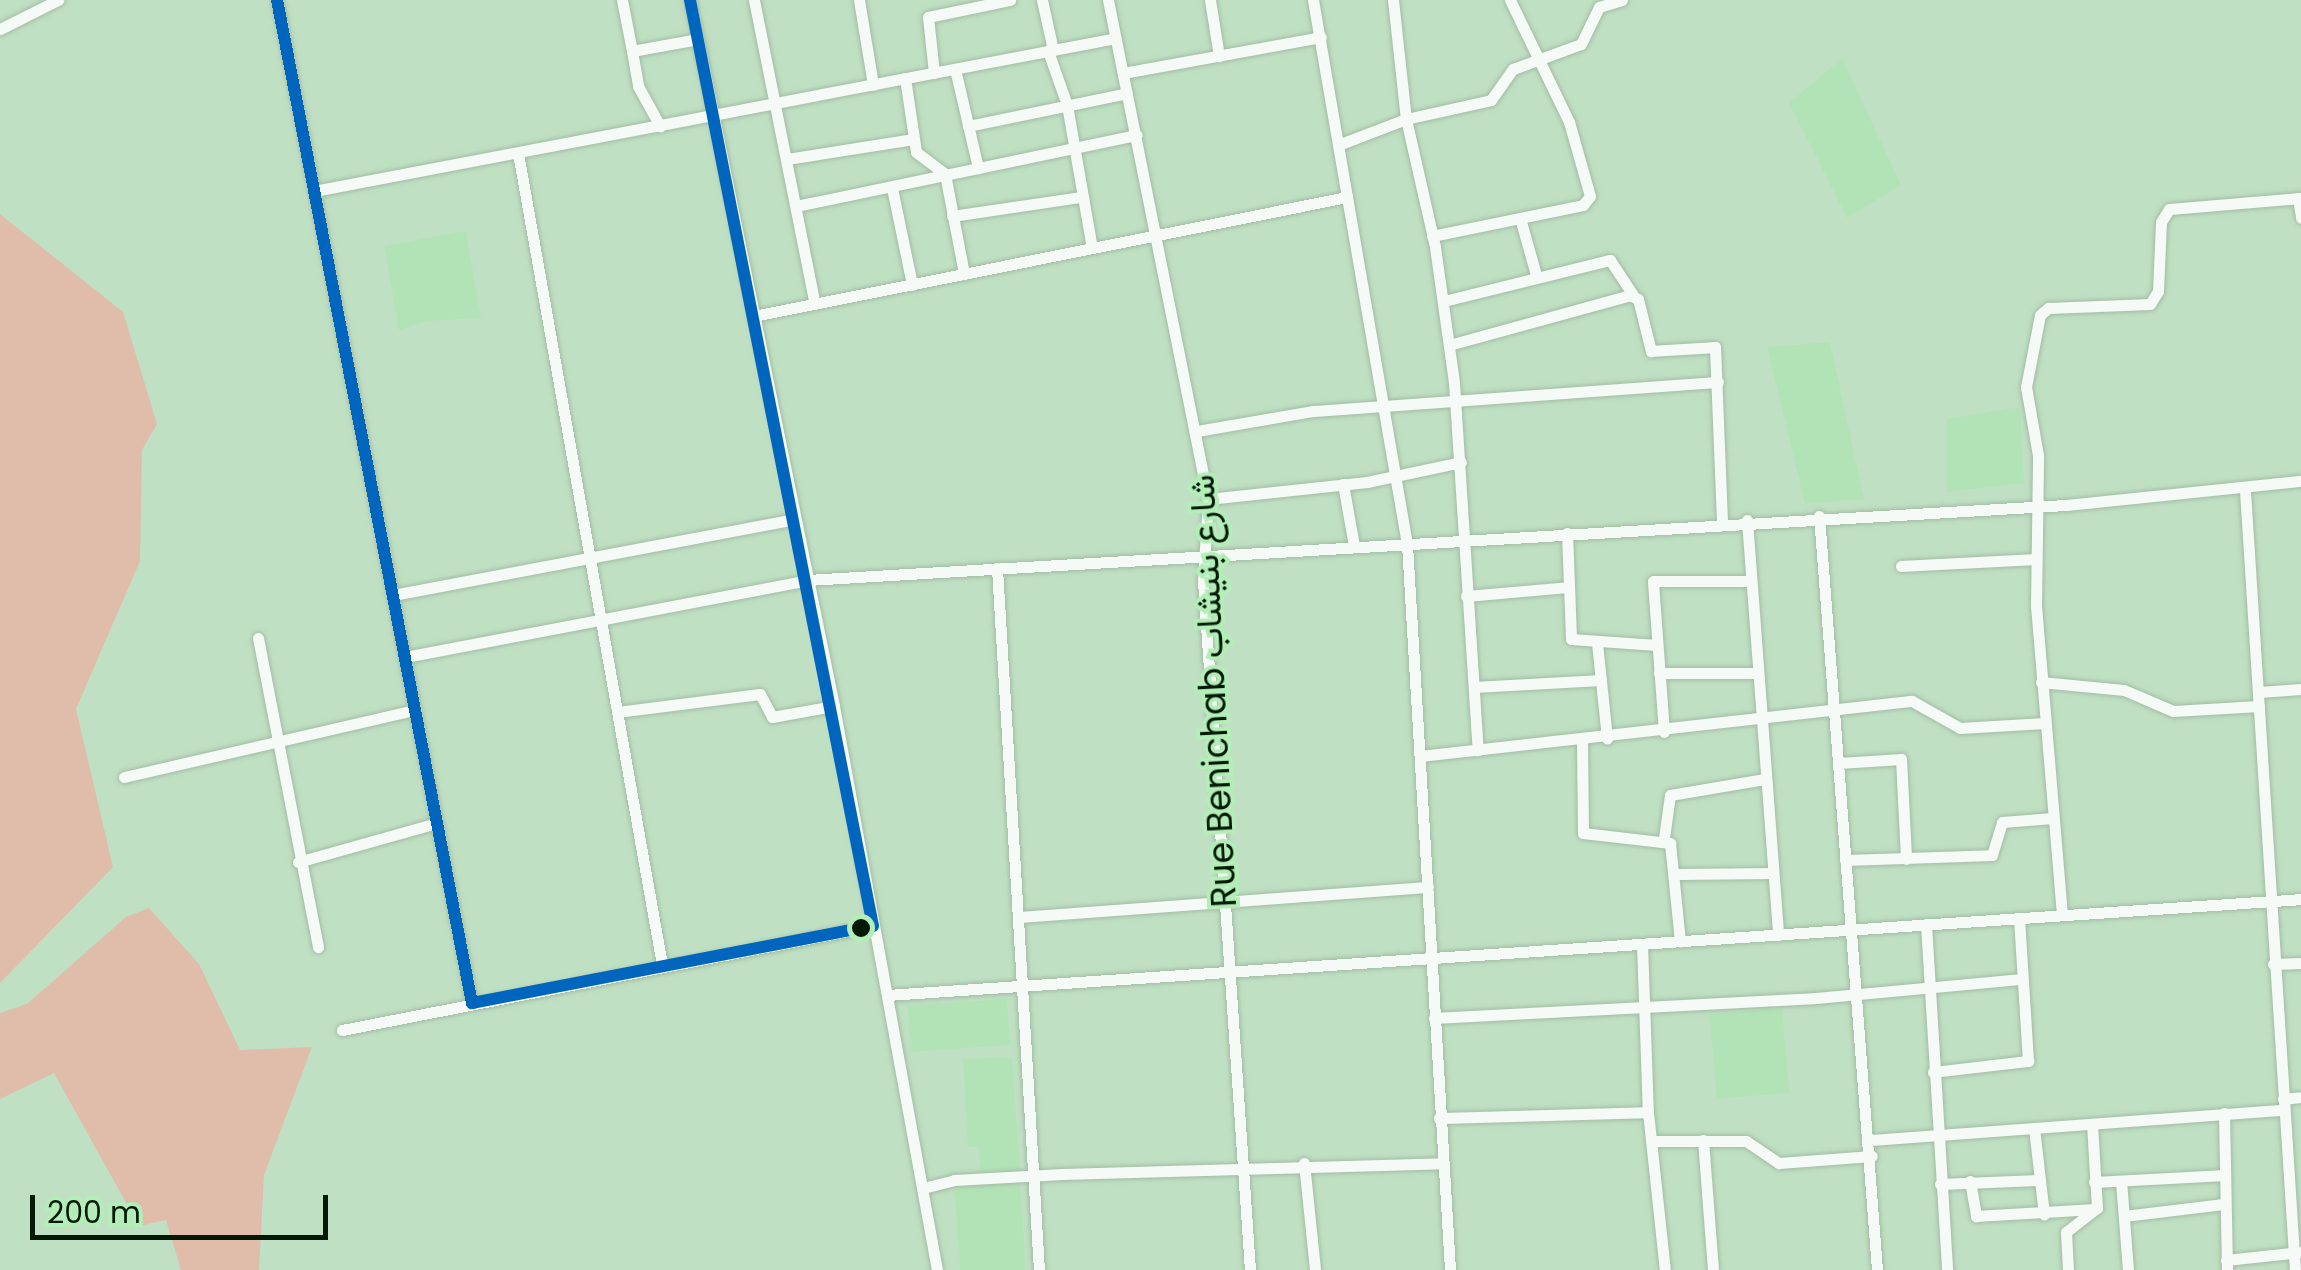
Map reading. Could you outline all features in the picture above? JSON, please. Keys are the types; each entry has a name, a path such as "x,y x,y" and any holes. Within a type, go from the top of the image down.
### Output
{"street":[{"path":"0,29 58,0"},
{"path":"277,0 472,1003"},
{"path":"622,0 638,86 660,126"},
{"path":"690,0 834,706 937,1270"},
{"path":"754,0 815,304"},
{"path":"859,0 874,85"},
{"path":"934,73 924,21 943,7 1010,0"},
{"path":"1042,0 1051,50 1068,104 1080,197 1092,248"},
{"name":"Rue Benichab شارع بنيشاب","path":"1108,0 1208,499 1206,554 1222,902 1250,1270"},
{"path":"1213,0 1219,56"},
{"path":"1314,0 1408,544 1438,1118 1450,1270"},
{"path":"1393,0 1406,119 1444,301 1456,404 1478,750"},
{"path":"1432,236 1583,204 1590,191 1569,122 1510,0"},
{"path":"1338,145 1406,119 1491,100 1514,69 1581,44 1599,7 1622,0"},
{"path":"1123,73 1321,37"},
{"path":"314,191 1116,38"},
{"path":"632,51 698,39"},
{"path":"955,69 978,168"},
{"path":"905,78 919,157 945,174 964,274"},
{"path":"968,126 1127,93"},
{"path":"796,206 1137,135"},
{"path":"787,159 913,139"},
{"path":"518,153 662,965"},
{"path":"892,188 912,285"},
{"path":"754,316 1348,196"},
{"path":"952,216 1080,197"},
{"path":"2062,915 2042,682 2036,559 2038,455 2026,375 2040,316 2048,308 2150,304 2158,291 2161,222 2169,209 2300,198 2301,218"},
{"path":"1520,218 1536,275"},
{"path":"1444,301 1536,275 1615,261 1633,295 1649,349 1713,346 1718,382 1722,522"},
{"path":"1449,345 1633,295"},
{"path":"1197,431 1313,411 1456,404 1718,382"},
{"path":"1208,499 1344,484 1461,462"},
{"path":"405,657 806,580 1746,520 2036,507 2245,491 2301,481"},
{"path":"1344,484 1354,546"},
{"path":"2245,491 2283,1104 2296,1151 2295,1270"},
{"path":"1819,516 1849,930 1871,1140 1877,1270"},
{"path":"393,596 794,519"},
{"path":"1746,520 1778,934"},
{"path":"1567,533 1570,639 1657,645"},
{"path":"1901,566 2036,559"},
{"path":"997,568 1039,1270"},
{"path":"1664,732 1653,581 1750,581"},
{"path":"1466,596 1568,587"},
{"path":"258,638 298,862 318,947"},
{"path":"1597,643 1606,738"},
{"path":"1659,674 1758,673"},
{"path":"1474,687 1602,680"},
{"path":"2042,682 2124,690 2173,711 2259,706"},
{"path":"2258,692 2301,689"},
{"path":"617,712 756,694 765,698 772,717 834,706"},
{"path":"1420,756 1762,723 1912,701 1960,728 2045,723"},
{"path":"124,777 277,745 415,710"},
{"path":"1582,739 1584,833 1664,838"},
{"path":"1839,763 1901,758 1906,859"},
{"path":"1680,941 1676,874 1664,838 1670,795 1766,778"},
{"path":"1844,860 1992,855 2004,821 2054,818"},
{"path":"298,862 437,823"},
{"path":"1676,874 1772,873"},
{"path":"1018,917 1428,887"},
{"path":"887,995 2301,898"},
{"path":"1932,1072 2028,1062 2019,918"},
{"path":"1926,924 1947,1270"},
{"path":"342,1030 873,926"},
{"path":"1642,944 1648,1112 1665,1270"},
{"path":"2274,964 2301,963"},
{"path":"1434,1018 1643,1008 1927,983 2022,979"},
{"path":"1871,1140 1940,1138 2224,1112 2283,1104 2301,1097"},
{"path":"1438,1118 1648,1112"},
{"path":"2224,1112 2226,1268 2298,1252"},
{"path":"2092,1124 2097,1208"},
{"path":"2034,1128 2044,1214"},
{"path":"1703,1140 1713,1270"},
{"path":"1653,1141 1746,1141 1779,1163 1872,1156"},
{"path":"923,1188 1033,1177 1304,1163 1444,1163"},
{"path":"1304,1163 1315,1270"},
{"path":"2094,1182 2225,1175"},
{"path":"1940,1184 2038,1180"},
{"path":"1970,1181 1973,1215 2044,1214 2097,1208"},
{"path":"2121,1181 2128,1270"},
{"path":"2124,1216 2223,1204"},
{"path":"2068,1270 2066,1232 2097,1208"}],"shaded area":[{"path":"1842,58 1901,185 1847,218 1789,103"},
{"path":"0,214 123,312 157,424 142,450 140,561 76,709 113,867 0,983"},
{"path":"466,231 481,318 427,321 399,330 384,246"},
{"path":"1830,342 1864,499 1805,504 1767,347"},
{"path":"2020,407 2024,483 1947,492 1947,419"},
{"path":"149,908 199,964 240,1050 312,1047 264,1175 259,1270 181,1270 166,1220 139,1226 54,1073 0,1099 0,1013 27,1004 126,917"},
{"path":"1007,999 1010,1045 910,1052 907,1006"},
{"path":"1782,1008 1789,1093 1717,1099 1709,1014"},
{"path":"1012,1057 1020,1171 980,1173 979,1147 968,1147 963,1059"},
{"path":"1020,1182 1026,1270 960,1270 954,1187"}],"transit line":[{"path":"277,0 472,1003 873,926 690,0"}]}
